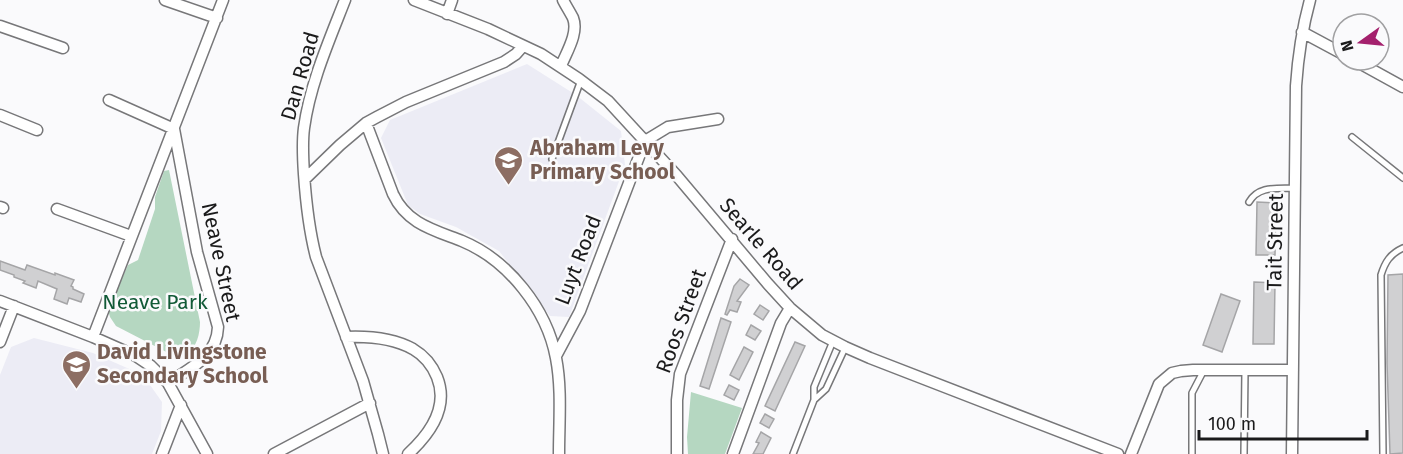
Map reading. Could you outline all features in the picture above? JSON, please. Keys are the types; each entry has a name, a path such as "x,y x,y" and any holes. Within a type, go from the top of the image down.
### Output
{"street":[{"path":"165,0 217,18"},
{"path":"93,337 224,0"},
{"name":"Dan Road","path":"345,0 321,62 307,112 303,131 305,180 310,236 363,381 382,454"},
{"name":"Searle Road","path":"414,0 488,29 541,54 608,101 732,239 790,308 822,334 845,347 1118,454"},
{"path":"447,14 452,0"},
{"path":"561,66 574,27 573,18 563,0"},
{"name":"Tait Street","path":"1292,454 1296,86 1302,32 1310,0"},
{"path":"0,26 63,48"},
{"path":"1302,32 1331,48"},
{"path":"305,180 315,168 366,123 406,102 504,62 523,46"},
{"path":"1376,72 1403,87"},
{"path":"109,100 174,129"},
{"path":"0,115 37,130"},
{"path":"645,141 668,127 718,119"},
{"path":"366,123 393,194 403,211 424,226 474,247 507,272 526,293 540,316 556,357 559,395 559,454"},
{"name":"Neave Street","path":"168,383 208,354 216,339 218,327 197,252 174,129"},
{"name":"Luyt Road","path":"556,357 580,311 645,141"},
{"path":"57,209 131,236"},
{"name":"Roos Street","path":"677,454 677,400 680,374 732,239"},
{"path":"0,301 136,356 157,371 168,383 207,454"},
{"path":"0,342 14,306"},
{"path":"733,454 781,323 790,308"},
{"path":"346,337 374,337 402,344 421,354 435,372 441,390 438,416 424,439 408,454"},
{"path":"1131,454 1161,381 1177,372 1293,370"},
{"path":"274,454 370,403"},
{"path":"162,454 181,405"}],"lane":[{"path":"552,159 581,81"},
{"path":"1352,137 1403,178"},
{"path":"1249,202 1255,194 1263,190 1295,188"},
{"path":"1383,454 1381,275 1390,256 1403,248"},
{"path":"793,454 814,400 814,387 833,341"},
{"path":"814,400 826,389 845,347"},
{"path":"1192,454 1192,393 1204,370"},
{"path":"1244,454 1245,370"}],"shaded area":[{"name":"Abraham Levy Primary School","path":"527,64 576,95 621,131 625,165 569,317 550,316 499,251 456,227 420,214 408,205 381,138 390,120"},
{"name":"David Livingstone Secondary School","path":"34,338 93,353 143,375 162,402 161,431 152,454 0,454 0,375 11,347"}],"green space":[{"name":"Neave Park","path":"169,170 200,322 193,348 186,354 176,357 116,326 108,310 128,265 138,260 155,209 155,197 164,171"},
{"path":"691,392 742,408 725,454 688,454 687,437"}],"building":[{"path":"1257,202 1276,203 1275,255 1256,255"},
{"path":"0,261 25,270 27,265 74,280 71,286 73,289 84,294 81,302 69,298 67,304 54,299 57,289 38,281 36,288 23,283 25,281 0,270"},
{"path":"1403,274 1403,453 1390,454 1387,363 1388,275"},
{"path":"740,279 749,285 737,301 741,302 737,312 730,310 727,315 725,314 734,286"},
{"path":"1254,282 1275,283 1274,344 1253,344"},
{"path":"1221,294 1240,301 1222,352 1203,345"},
{"path":"760,305 769,311 763,320 754,314"},
{"path":"721,318 731,322 709,389 700,386"},
{"path":"751,325 761,331 755,340 746,335"},
{"path":"795,342 805,346 775,411 765,406"},
{"path":"744,347 753,352 739,380 730,375"},
{"path":"729,385 739,390 734,400 724,395"},
{"path":"765,414 774,419 769,428 760,423"},
{"path":"761,432 771,438 763,454 753,454 759,443 756,442"}],"place":[{"name":"Abraham Levy Primary School","path":"509,186"},
{"name":"David Livingstone Secondary School","path":"76,390"}]}
